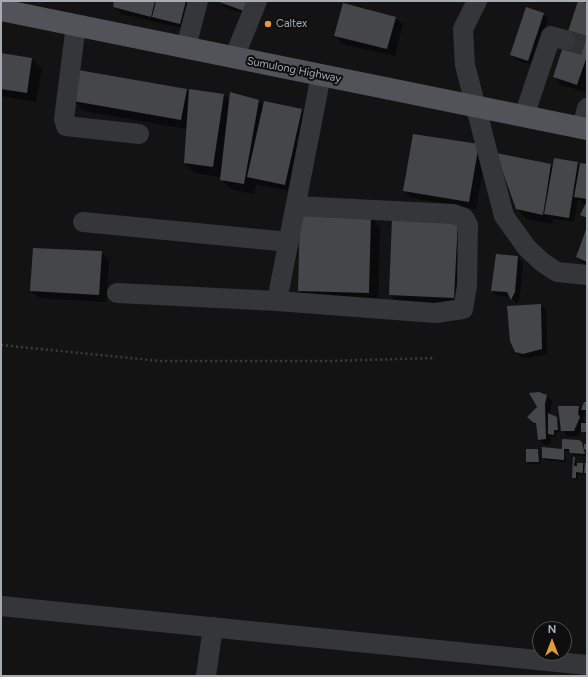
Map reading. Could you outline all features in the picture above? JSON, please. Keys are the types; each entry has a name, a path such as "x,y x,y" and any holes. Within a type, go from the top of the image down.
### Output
{"main road":[{"name":"Sumulong Highway","path":"1,10 524,116 585,122"}],"street":[{"path":"186,47 198,1"},
{"path":"234,58 258,1"},
{"path":"477,1 464,29 465,65 504,216 527,248 542,262 557,272 587,275"},
{"path":"76,25 64,120 66,126 139,134"},
{"path":"524,116 551,36 565,40"},
{"path":"277,301 322,75"},
{"path":"117,293 277,301 435,313 463,309 468,286 468,225 464,218 453,214 296,206"},
{"path":"83,222 289,242"},
{"path":"1,606 587,665"},
{"path":"206,676 213,627"}],"path":[{"path":"1,346 160,361 328,361 435,358"}],"building":[{"path":"114,1 155,1 151,17 113,7"},
{"path":"156,1 186,1 180,24 152,17"},
{"path":"216,1 247,1 244,11"},
{"path":"578,1 587,3 587,56 577,85 553,77"},
{"path":"343,3 396,17 387,49 334,36"},
{"path":"526,7 544,13 528,61 510,55"},
{"path":"1,53 32,58 27,93 1,89"},
{"path":"78,70 187,89 181,120 73,101"},
{"path":"189,89 224,94 213,167 184,163"},
{"path":"230,92 259,100 244,184 220,180"},
{"path":"264,101 302,109 285,185 247,177"},
{"path":"413,134 479,144 469,202 403,191"},
{"path":"496,153 551,164 543,215 516,209"},
{"path":"554,158 578,162 569,218 544,214"},
{"path":"580,163 587,164 587,199 574,197"},
{"path":"587,201 587,218 580,215"},
{"path":"300,214 371,216 369,293 298,291"},
{"path":"392,219 458,221 454,298 389,295"},
{"path":"587,227 587,262 576,257"},
{"path":"33,248 102,251 99,295 30,291"},
{"path":"496,254 518,256 515,292 511,300 507,292 491,291"},
{"path":"541,304 542,349 523,354 515,352 510,341 507,306"},
{"path":"539,392 547,395 545,404 546,439 538,440 536,423 527,417 537,407 529,393"},
{"path":"584,402 587,402 587,410 581,410"},
{"path":"558,406 579,406 578,414 580,417 574,431 561,431"},
{"path":"548,413 557,417 558,430 554,430 554,435 548,434"},
{"path":"581,423 587,423 587,432 581,432"},
{"path":"562,439 579,440 582,442 585,454 570,453 569,449 564,449 564,460 542,458 542,447 562,449"},
{"path":"584,444 587,444 587,450 584,449"},
{"path":"526,449 538,449 539,462 526,462"},
{"path":"573,457 575,457 574,466 577,466 577,463 583,463 583,473 576,472 576,478 572,478"},
{"path":"585,463 587,463 587,473 584,473"}],"tunnel":[{"path":"565,40 587,46"}],"place":[{"name":"Caltex","path":"268,24"}]}
